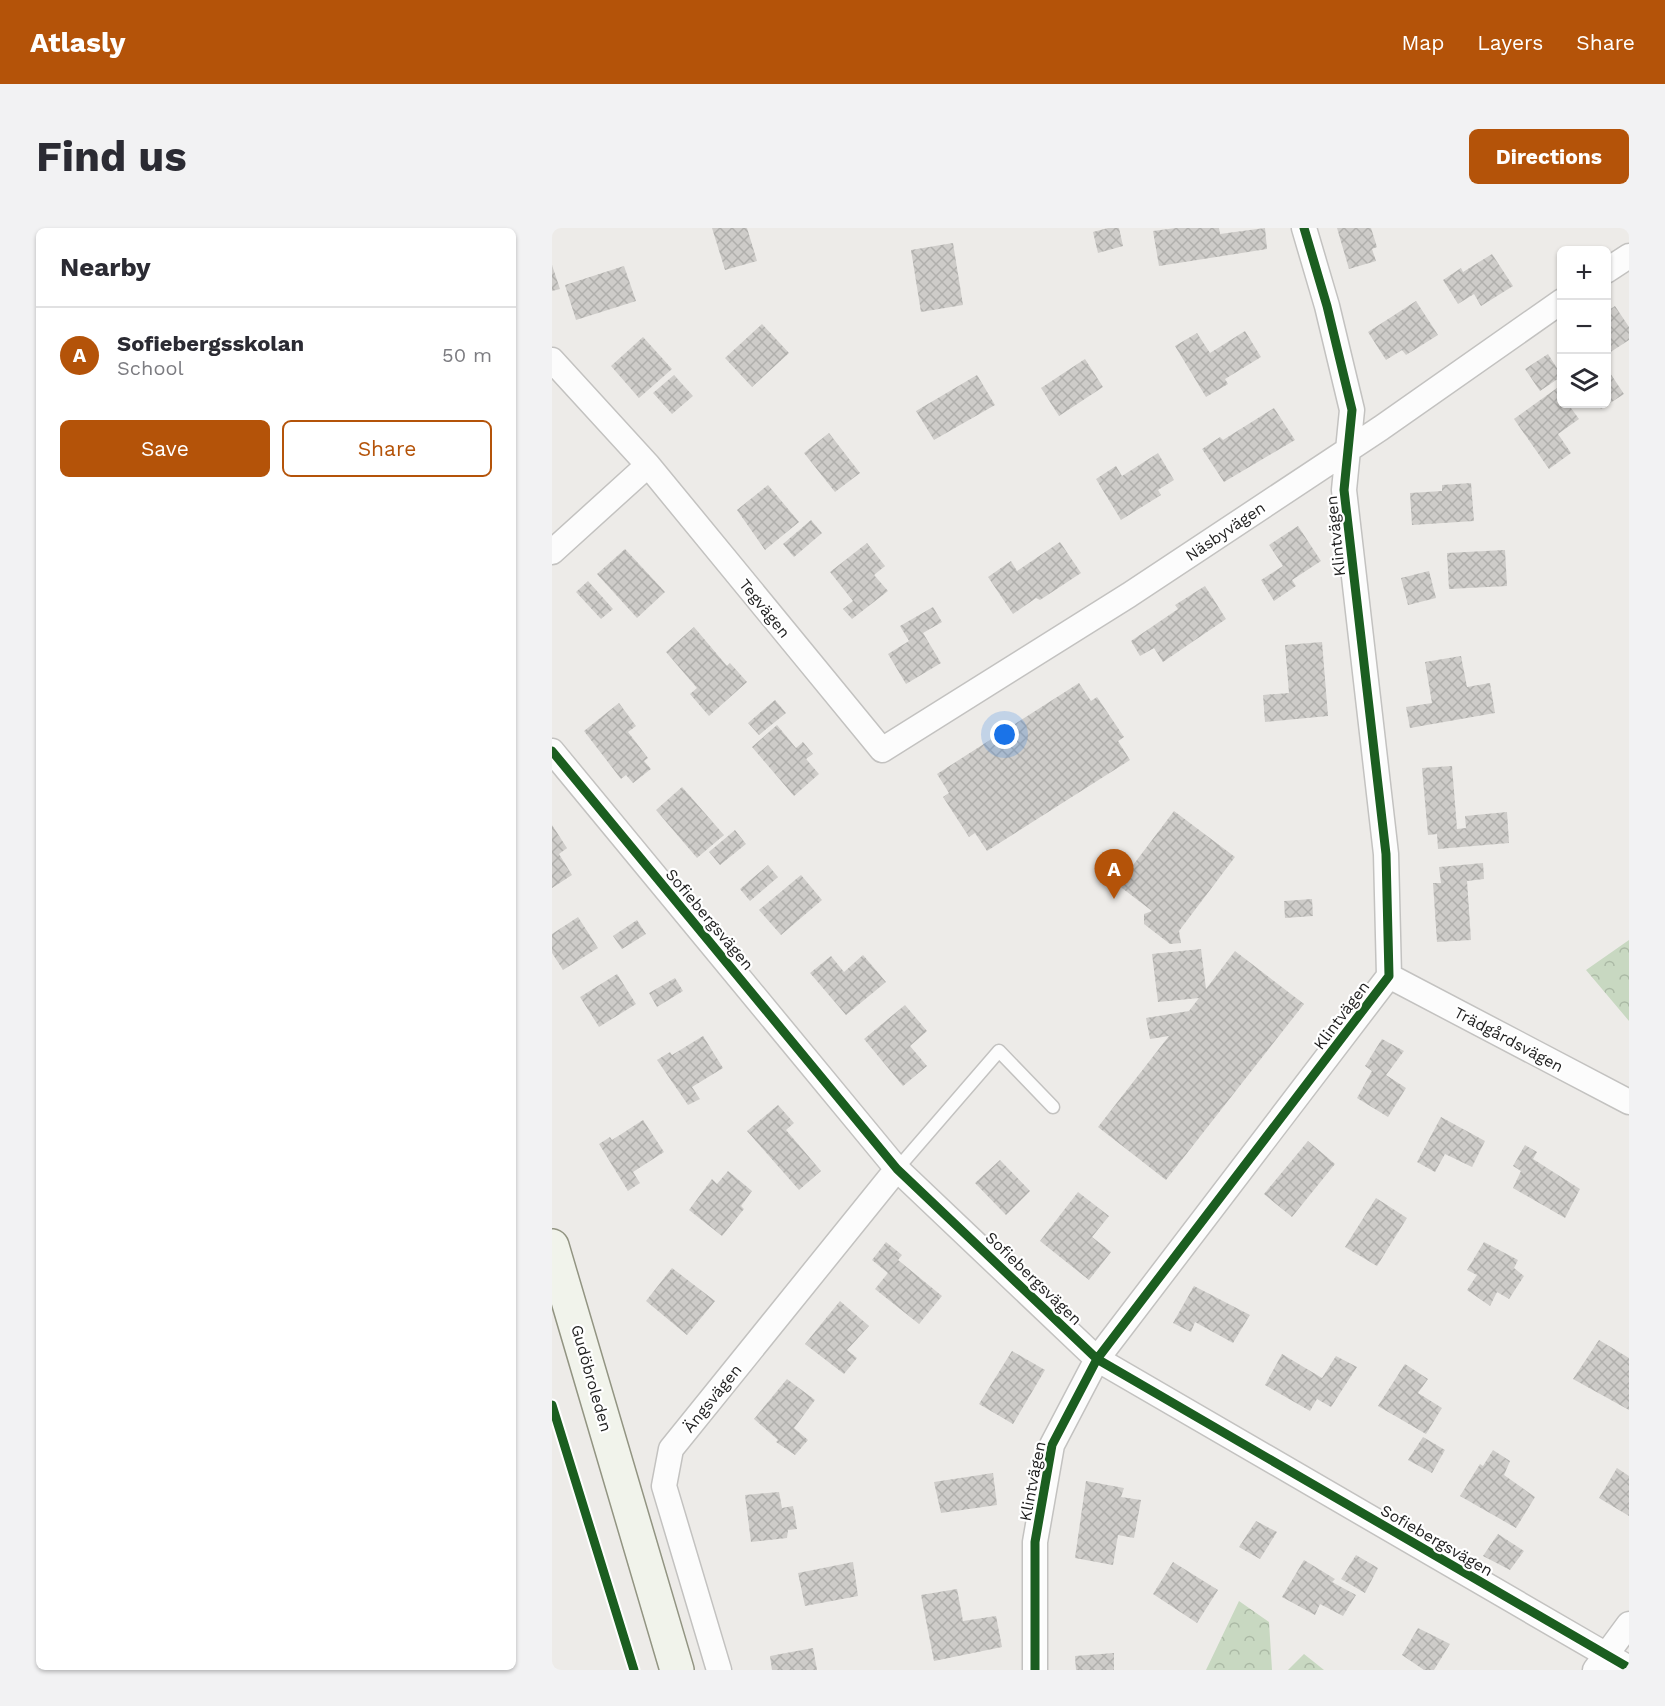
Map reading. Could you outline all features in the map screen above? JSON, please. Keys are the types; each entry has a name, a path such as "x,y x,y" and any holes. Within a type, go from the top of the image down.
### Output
{"main road":[{"name":"Gudöbroleden","path":"552,1246 677,1670"},
{"name":"Gudöbroleden","path":"552,1301 629,1510"}],"street":[{"name":"Klintvägen","path":"1035,1670 1035,1542 1052,1445 1097,1359 1389,976 1386,854 1344,490 1352,410 1327,306 1304,228"},
{"path":"1611,268 1629,256"},
{"name":"Näsbyvägen","path":"882,750 1129,595 1557,304"},
{"name":"Tegvägen","path":"552,360 648,465 882,750"},
{"path":"552,552 648,465"},
{"name":"Sofiebergsvägen","path":"552,750 897,1169 1097,1359 1600,1663 1629,1668"},
{"name":"Trädgårdsvägen","path":"1389,976 1629,1102"},
{"name":"Ängsvägen","path":"719,1670 664,1486 671,1449 897,1169"},
{"path":"1600,1663 1629,1624"}],"lane":[{"path":"897,1169 999,1051 1053,1107"}],"green space":[{"path":"1629,940 1629,1021 1586,970"},
{"path":"1239,1601 1269,1622 1272,1670 1206,1670"},
{"path":"1304,1654 1324,1670 1288,1670"}],"building":[{"path":"712,228 747,228 757,261 725,270"},
{"path":"1119,228 1123,246 1098,253 1093,232"},
{"path":"1176,228 1219,228 1220,234 1265,228 1267,249 1159,266 1153,231"},
{"path":"1337,228 1371,228 1377,247 1372,249 1376,261 1349,269"},
{"path":"953,243 963,305 921,312 911,250"},
{"path":"1492,254 1513,286 1481,306 1474,294 1458,304 1443,280 1461,268 1463,272"},
{"path":"552,265 560,289 552,291"},
{"path":"624,266 636,301 576,320 565,285"},
{"path":"1416,301 1438,335 1406,355 1402,350 1386,360 1368,332"},
{"path":"1615,306 1629,327 1629,340 1611,352 1611,309"},
{"path":"762,324 789,353 752,387 725,358"},
{"path":"1245,331 1261,357 1225,379 1228,384 1206,397 1175,346 1197,333 1210,353"},
{"path":"643,337 672,369 639,398 611,366"},
{"path":"1548,354 1557,368 1557,379 1540,391 1525,369"},
{"path":"1085,359 1103,387 1059,416 1041,388"},
{"path":"1611,374 1624,394 1611,402"},
{"path":"674,375 693,396 672,414 653,393"},
{"path":"977,375 995,405 934,440 916,411"},
{"path":"1557,388 1557,408 1571,408 1579,419 1558,434 1571,453 1549,469 1514,419"},
{"path":"1274,408 1295,440 1224,482 1202,449 1220,437 1223,440"},
{"path":"829,433 860,473 835,492 804,453"},
{"path":"1158,453 1174,480 1158,490 1161,495 1121,520 1096,479 1116,466 1122,476"},
{"path":"1471,483 1474,521 1412,525 1410,493 1442,491 1442,485"},
{"path":"768,485 799,522 765,550 737,510"},
{"path":"811,520 822,533 794,557 783,544"},
{"path":"1298,526 1321,561 1292,580 1296,586 1274,601 1261,580 1283,566 1269,545"},
{"path":"1060,542 1081,573 1040,600 1036,598 1013,614 988,577 1011,561 1017,571"},
{"path":"867,543 885,566 874,575 888,591 852,619 843,609 853,601 830,572"},
{"path":"625,549 665,592 637,618 597,574"},
{"path":"1505,550 1507,586 1449,589 1447,553"},
{"path":"1429,571 1436,598 1408,605 1401,578"},
{"path":"588,581 613,609 601,619 576,592"},
{"path":"1205,586 1226,619 1163,662 1154,648 1140,656 1131,641 1178,609 1175,605"},
{"path":"933,607 942,622 923,633 941,663 906,684 888,654 909,641 900,626"},
{"path":"694,627 727,666 730,663 747,682 709,716 690,694 697,688 666,652"},
{"path":"1322,642 1328,716 1265,722 1263,695 1289,693 1285,645"},
{"path":"1461,656 1467,687 1490,683 1495,713 1410,728 1406,707 1432,703 1425,662"},
{"path":"1079,683 1091,701 1097,697 1124,737 1118,741 1130,760 987,851 975,833 969,837 943,797 949,793 937,774"},
{"path":"775,700 786,713 759,735 748,723"},
{"path":"619,703 636,726 628,732 648,758 644,761 651,769 633,783 626,775 621,779 584,731"},
{"path":"777,725 796,748 803,742 813,754 806,759 819,774 794,796 752,747"},
{"path":"1452,766 1457,829 1466,828 1465,816 1507,812 1509,843 1438,849 1437,834 1428,835 1422,768"},
{"path":"682,787 724,835 697,858 656,810"},
{"path":"1174,811 1235,857 1179,931 1181,943 1170,944 1144,924 1144,914 1152,911 1118,885"},
{"path":"552,825 567,848 559,854 572,875 552,888"},
{"path":"735,830 746,844 720,865 709,852"},
{"path":"1483,863 1484,879 1467,881 1471,940 1437,942 1433,883 1441,883 1439,867"},
{"path":"768,865 778,877 750,901 740,889"},
{"path":"801,875 822,900 781,935 759,910"},
{"path":"1312,899 1313,916 1285,918 1284,901"},
{"path":"578,917 598,948 563,970 552,953 552,934"},
{"path":"637,920 646,934 622,949 613,936"},
{"path":"1201,949 1206,989 1235,951 1304,1004 1166,1180 1098,1127 1169,1036 1150,1039 1146,1018 1189,1011 1199,998 1158,1002 1152,954"},
{"path":"863,955 886,982 846,1015 810,973 831,956 844,972"},
{"path":"617,974 636,1004 599,1027 580,997"},
{"path":"675,978 683,991 657,1007 649,993"},
{"path":"905,1005 927,1031 910,1046 927,1066 903,1086 864,1039"},
{"path":"703,1036 723,1068 692,1087 700,1099 688,1105 657,1060 670,1052 672,1055"},
{"path":"1382,1039 1404,1051 1386,1075 1406,1088 1388,1117 1357,1098 1372,1071 1365,1066"},
{"path":"778,1105 794,1123 786,1130 821,1171 799,1190 747,1131"},
{"path":"1441,1117 1485,1141 1472,1167 1445,1154 1435,1172 1417,1162"},
{"path":"643,1120 664,1152 633,1172 640,1183 628,1191 599,1144 610,1137 612,1140"},
{"path":"1308,1141 1335,1164 1292,1217 1264,1194"},
{"path":"1525,1145 1537,1152 1533,1159 1580,1189 1565,1218 1513,1188 1521,1171 1513,1166"},
{"path":"1000,1160 1030,1191 1006,1215 975,1183"},
{"path":"728,1171 752,1191 741,1206 744,1209 722,1236 689,1210 712,1179 717,1184"},
{"path":"1078,1192 1109,1216 1092,1237 1111,1252 1089,1280 1040,1241"},
{"path":"1376,1198 1407,1218 1377,1266 1345,1247"},
{"path":"886,1242 902,1255 898,1260 942,1296 919,1324 875,1289 888,1273 872,1260"},
{"path":"1484,1242 1518,1260 1514,1268 1524,1276 1509,1299 1497,1292 1490,1306 1467,1290 1477,1275 1467,1270"},
{"path":"672,1268 715,1301 687,1335 646,1301"},
{"path":"1194,1286 1250,1315 1233,1343 1195,1322 1191,1332 1173,1323"},
{"path":"840,1301 869,1326 847,1350 857,1358 844,1374 805,1344"},
{"path":"1599,1340 1629,1358 1629,1410 1573,1379"},
{"path":"1012,1351 1045,1370 1013,1424 979,1404"},
{"path":"1282,1354 1322,1378 1336,1356 1357,1367 1331,1407 1317,1399 1310,1411 1265,1385"},
{"path":"1405,1364 1428,1379 1418,1393 1442,1408 1426,1434 1378,1406"},
{"path":"787,1379 815,1400 794,1428 808,1440 795,1455 776,1442 778,1440 754,1419"},
{"path":"1423,1437 1445,1450 1432,1473 1408,1460"},
{"path":"1493,1450 1510,1461 1504,1475 1535,1497 1516,1528 1460,1496 1480,1464 1483,1466"},
{"path":"1617,1468 1629,1476 1629,1516 1599,1498"},
{"path":"993,1473 997,1505 941,1513 934,1482"},
{"path":"1086,1481 1124,1488 1121,1497 1141,1500 1134,1538 1118,1535 1113,1565 1075,1558"},
{"path":"779,1492 782,1508 793,1506 797,1529 788,1530 787,1538 751,1542 745,1495"},
{"path":"1256,1521 1277,1532 1260,1559 1239,1547"},
{"path":"1498,1534 1524,1551 1510,1570 1483,1556"},
{"path":"1356,1555 1378,1568 1365,1593 1341,1579"},
{"path":"1304,1560 1335,1579 1332,1582 1356,1595 1343,1616 1320,1604 1315,1615 1282,1597"},
{"path":"853,1562 858,1596 805,1606 798,1573"},
{"path":"1173,1562 1218,1590 1197,1623 1153,1594"},
{"path":"957,1589 963,1621 996,1616 1002,1647 934,1661 921,1595"},
{"path":"1418,1628 1450,1644 1434,1670 1424,1670 1402,1655"},
{"path":"813,1648 817,1670 772,1670 770,1656"},
{"path":"1114,1653 1114,1670 1076,1670 1075,1656"}],"cycle path":[{"path":"1035,1670 1035,1542 1052,1445 1097,1359 1389,976 1386,854 1344,490 1352,410 1327,306 1304,228"},
{"path":"552,751 897,1169 1097,1359 1629,1668"},
{"path":"552,1405 634,1670"}],"place":[{"name":"Sofiebergsskolan","path":"1114,899"}]}
